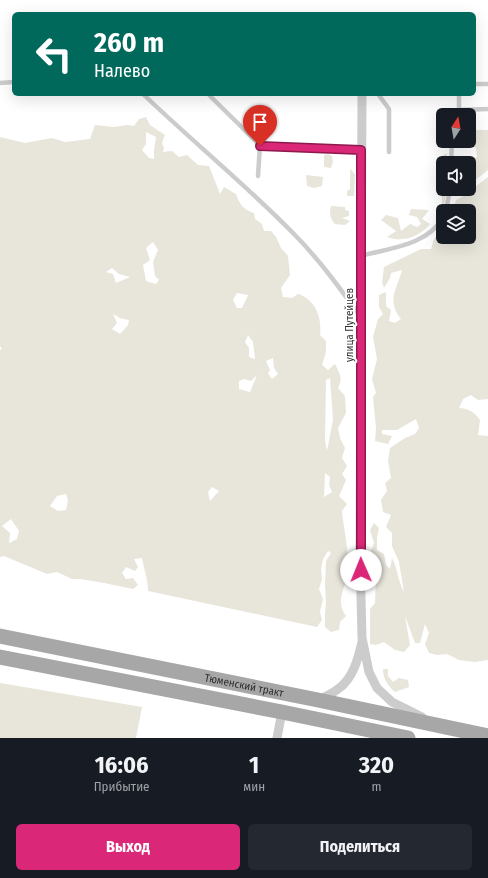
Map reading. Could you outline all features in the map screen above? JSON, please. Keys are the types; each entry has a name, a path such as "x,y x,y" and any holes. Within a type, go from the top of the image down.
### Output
{"main road":[{"name":"Тюменский тракт","path":"0,636 488,736"},
{"name":"Тюменский тракт","path":"0,657 408,738"}],"street":[{"name":"улица Путейцев","path":"362,96 360,556 362,638"},
{"path":"318,700 338,690 349,678 359,652 362,638"},
{"path":"362,638 370,676 384,696 405,709 446,727"},
{"path":"277,738 282,712"}],"lane":[{"path":"0,82 12,82"},
{"path":"476,84 488,84"},
{"path":"145,96 250,191 294,234 334,281 361,317"},
{"path":"211,96 260,146 361,150"},
{"path":"380,96 390,109 389,152"},
{"path":"459,96 459,110 488,109"},
{"path":"258,176 260,146"},
{"path":"361,256 407,245 430,232 436,227"}],"shaded area":[{"path":"146,117 150,125 165,135 162,143 164,148 163,152 172,151 179,157 187,155 198,165 209,166 220,194 224,187 236,194 242,206 254,213 255,219 262,224 264,231 271,231 276,237 281,248 288,256 290,275 281,288 283,297 292,298 298,294 304,297 313,305 319,316 320,335 326,341 326,352 322,365 328,370 335,364 340,376 338,388 345,396 346,413 338,428 340,438 345,448 342,458 347,466 342,474 346,480 339,496 347,504 342,511 347,548 348,571 341,599 341,604 346,616 340,622 339,630 331,632 325,627 326,561 331,553 328,551 323,559 321,569 322,579 319,589 323,599 320,612 322,620 317,627 148,591 142,558 134,559 138,567 135,571 126,567 122,573 126,579 133,578 138,585 133,589 80,579 72,579 57,572 47,574 4,556 0,557 0,350 2,349 0,346 0,137 25,143 52,138 65,142 90,139 95,125 114,127 127,125 134,126 139,119","holes":["146,132 156,137 154,159 149,158 142,150 146,144","153,242 158,250 153,262 155,276 159,280 156,284 146,281 143,265 150,260 146,248","112,268 119,274 130,277 116,283 113,274 106,272","237,293 248,295 242,308 237,308 233,300","113,314 120,318 129,320 128,325 120,334 112,329 117,323","248,335 253,342 255,359 249,357 249,348 245,342","273,358 274,368 278,374 272,379 268,373 270,370 266,361","257,375 250,392 239,389 239,381 244,379 251,381","330,378 333,420 327,451 325,440 326,380","325,473 330,477 329,485 332,492 324,497","212,487 219,491 210,501 208,492","66,494 68,500 66,510 58,511 50,506 57,496","11,519 19,531 17,539 9,543 10,533 2,526"]},
{"path":"476,130 488,130 488,170 476,179"},
{"path":"328,154 332,156 333,162 331,168 324,167 324,155"},
{"path":"351,169 355,175 354,196 347,196 347,191 350,189"},
{"path":"306,175 323,177 322,186 314,188 307,186"},
{"path":"488,177 488,399 478,400 471,395 463,399 459,408 468,410 476,415 480,420 478,435 488,436 488,660 475,662 459,660 447,654 437,655 429,653 425,644 429,633 425,624 420,643 415,643 405,616 410,645 404,652 395,650 384,642 376,645 370,644 370,609 375,603 376,577 371,567 371,551 374,543 370,530 374,523 379,528 377,550 384,554 386,565 390,569 392,558 404,592 399,562 392,546 392,533 386,527 391,515 383,512 381,500 387,491 385,483 391,478 388,461 390,448 405,438 415,434 419,428 416,419 397,430 382,430 382,434 392,436 388,444 375,441 376,428 373,397 376,393 372,379 377,359 373,337 378,319 383,314 379,307 379,295 386,292 386,306 391,310 389,321 395,323 401,319 397,313 393,301 402,270 391,273 390,278 384,288 382,282 384,267 421,249 431,249 436,237 436,244 476,244 476,204 455,204 456,200 463,196 476,196 476,186"},
{"path":"442,196 445,196 445,202 442,204"},
{"path":"331,206 345,207 345,210 349,211 349,216 342,218 350,221 345,225 335,224 330,216"},
{"path":"411,209 429,210 422,219 430,224 426,229 410,238 393,239 387,237 396,231 381,220 386,215 398,218 401,231 410,224 417,227 421,224 417,217 409,215"},
{"path":"383,669 388,669 388,676 393,682 399,678 408,680 409,687 395,692 386,682"},
{"path":"0,683 142,707 136,738 0,738"}],"route":[{"path":"260,146 361,150 361,570"}]}
